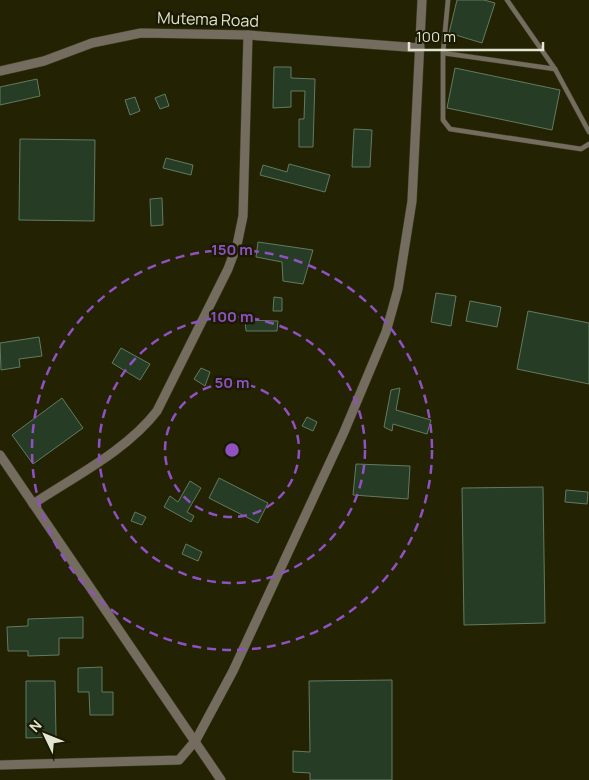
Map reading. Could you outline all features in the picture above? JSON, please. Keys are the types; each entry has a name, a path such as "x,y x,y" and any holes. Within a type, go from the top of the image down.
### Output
{"street":[{"path":"0,765 179,760 196,740 233,671 340,441 386,332 398,289 412,200 422,0"},
{"name":"Mutema Road","path":"0,71 44,60 92,43 141,33 248,35 420,48"},
{"path":"33,504 128,441 145,427 157,411 228,269 238,245 244,208 248,35"},
{"path":"0,455 196,740 221,780"}],"lane":[{"path":"448,0 443,53 443,120 450,129 581,149 589,144"},
{"path":"507,0 556,69 589,132"},
{"path":"443,53 556,69"}],"building":[{"path":"457,0 484,0 495,3 482,43 449,33"},
{"path":"274,67 291,67 291,78 315,79 313,147 299,147 299,119 304,119 305,91 291,91 291,107 273,108"},
{"path":"455,68 560,90 552,130 447,108"},
{"path":"37,79 40,96 0,105 0,87"},
{"path":"165,94 169,106 160,109 155,98"},
{"path":"135,97 140,111 130,115 125,100"},
{"path":"354,129 372,130 370,167 352,167"},
{"path":"20,139 95,140 94,221 19,220"},
{"path":"166,158 193,165 191,175 163,168"},
{"path":"289,164 330,175 325,192 260,175 263,165 287,172"},
{"path":"162,198 163,225 151,226 150,199"},
{"path":"258,242 313,250 303,284 283,281 282,262 256,257"},
{"path":"436,293 456,296 451,326 431,322"},
{"path":"274,297 282,298 282,311 273,311"},
{"path":"470,301 501,307 497,327 466,321"},
{"path":"528,311 589,323 589,384 517,369"},
{"path":"245,320 278,321 277,331 246,331"},
{"path":"39,337 42,356 19,359 20,367 1,370 0,343"},
{"path":"121,348 150,364 140,380 112,363"},
{"path":"201,368 210,372 205,386 194,379"},
{"path":"400,388 396,410 431,420 427,434 393,424 392,431 384,427 391,390"},
{"path":"62,398 83,428 33,464 12,435"},
{"path":"307,417 317,422 313,431 302,426"},
{"path":"356,464 410,466 408,499 353,495"},
{"path":"219,478 268,503 258,523 209,498"},
{"path":"190,481 201,488 187,512 194,516 191,522 164,507 170,496 178,502"},
{"path":"543,487 545,623 464,625 462,488"},
{"path":"566,490 588,492 587,504 565,502"},
{"path":"135,512 146,517 142,525 131,521"},
{"path":"186,544 202,552 198,561 182,554"},
{"path":"83,617 83,638 59,638 59,655 28,656 28,651 8,651 7,627 28,626 28,619"},
{"path":"102,667 102,692 113,692 113,715 90,715 89,692 78,692 78,668"},
{"path":"392,680 392,780 310,780 310,773 293,772 293,751 310,752 309,681"},
{"path":"26,681 55,681 56,737 26,738"}]}
